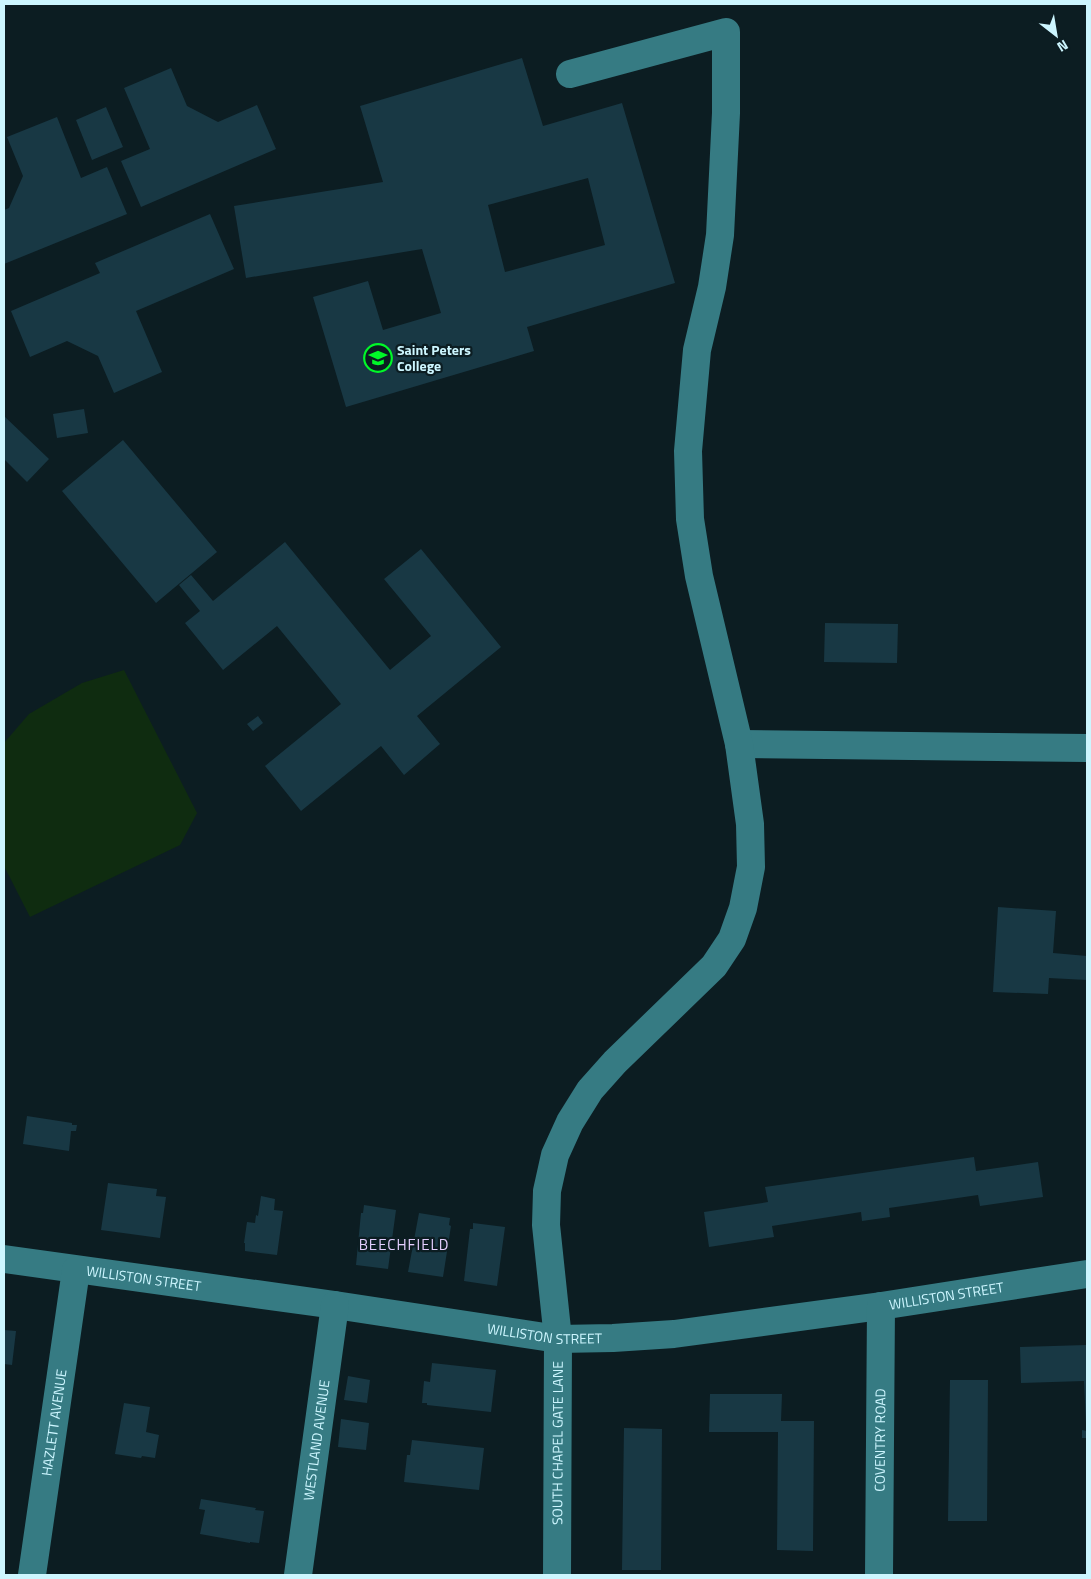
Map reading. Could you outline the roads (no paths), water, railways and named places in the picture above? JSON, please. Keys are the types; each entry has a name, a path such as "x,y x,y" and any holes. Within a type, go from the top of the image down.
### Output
{"street":[{"name":"SOUTH CHAPEL GATE LANE","path":"557,1575 558,1339 546,1225 547,1191 555,1154 570,1122 590,1090 615,1062 714,966 732,939 743,908 751,868 750,824 739,744 699,576 690,519 688,451 697,350 712,287 720,235 726,113 726,32 570,74"},
{"path":"739,744 1087,748"},
{"name":"WILLISTON STREET","path":"4,1259 335,1305 558,1339 674,1334 881,1306 1087,1274"},
{"name":"HAZLETT AVENUE","path":"32,1575 76,1270"},
{"name":"WESTLAND AVENUE","path":"298,1575 335,1305"},
{"name":"COVENTRY ROAD","path":"879,1575 881,1306"}],"place":[{"name":"Saint Peters College","path":"378,358"}],"district":[{"name":"BEECHFIELD","path":"404,1245"}]}
